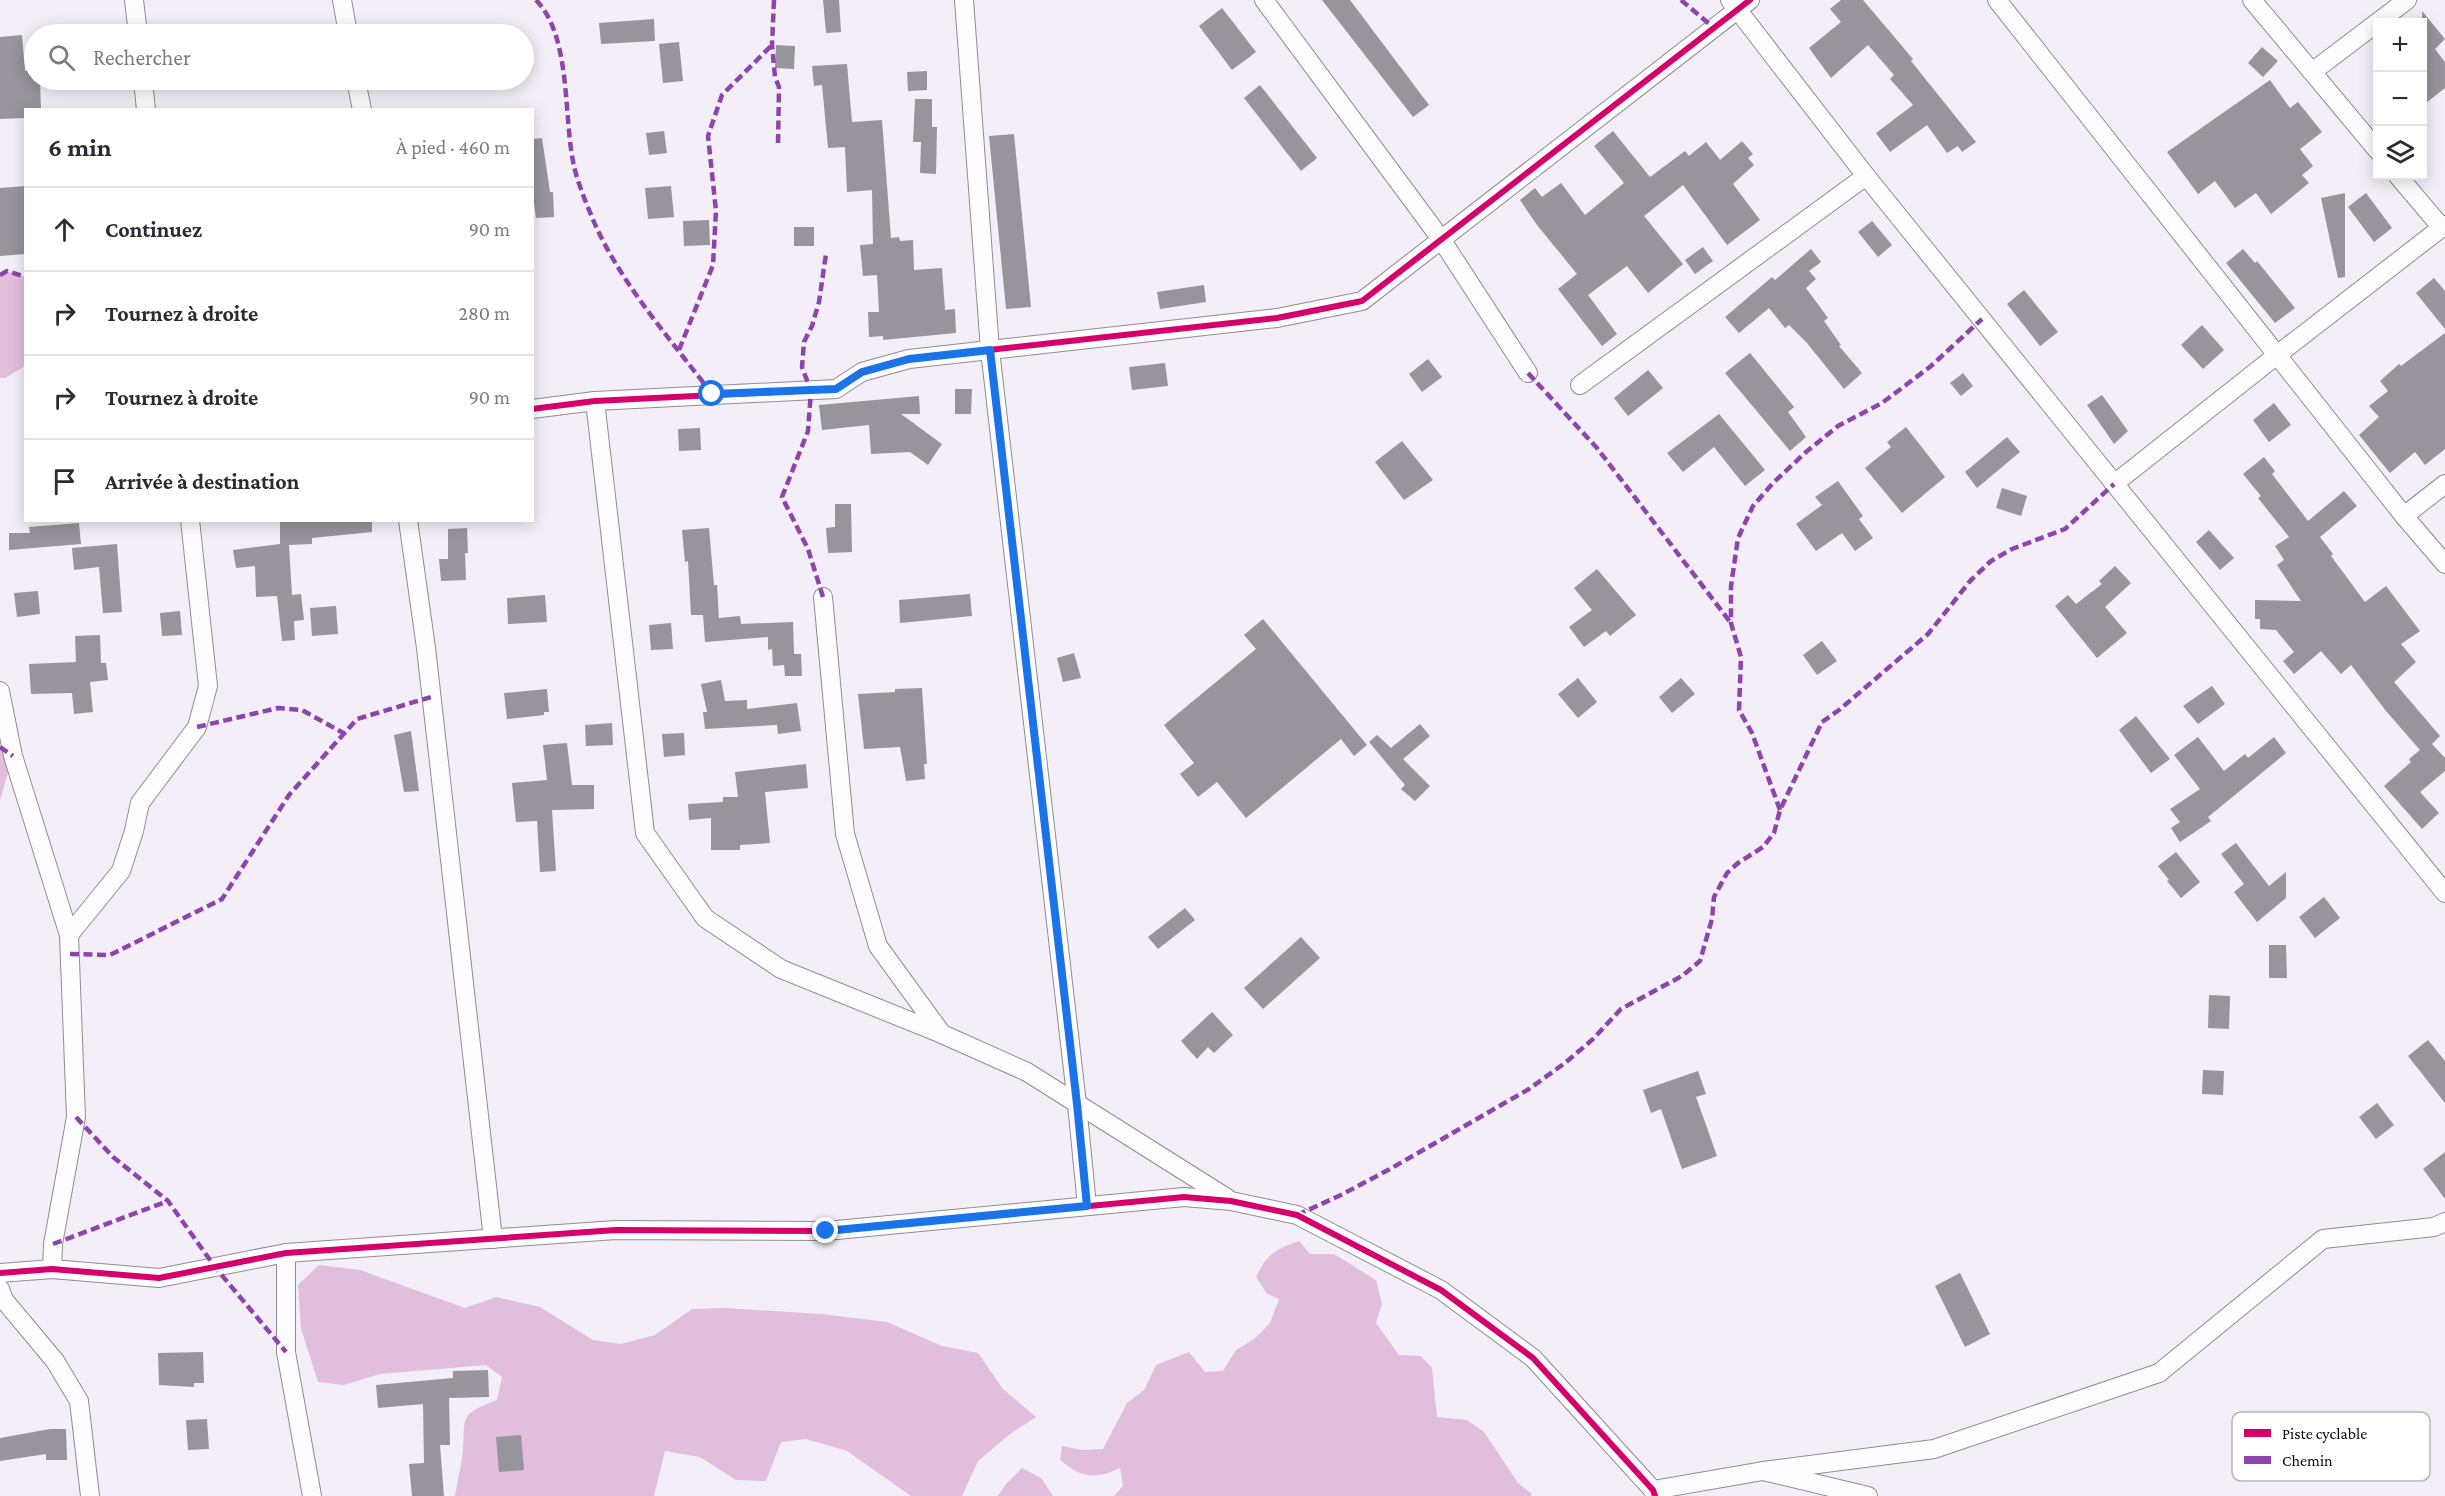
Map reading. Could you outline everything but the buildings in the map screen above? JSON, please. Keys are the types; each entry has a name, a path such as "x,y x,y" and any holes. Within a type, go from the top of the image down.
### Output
{"street":[{"path":"134,0 137,24"},
{"path":"342,0 346,24"},
{"path":"964,0 990,350 1087,1206"},
{"path":"1264,0 1441,239 1528,373"},
{"path":"1997,0 2404,516 2445,564"},
{"path":"2252,0 2373,145"},
{"path":"2312,72 2407,0"},
{"path":"534,409 595,401 836,389 862,372 909,359 1277,318 1362,301 1739,3 1866,176 2445,893"},
{"path":"144,90 146,108"},
{"path":"358,90 362,108"},
{"path":"1580,385 1866,176"},
{"path":"2114,484 2443,227 2402,180"},
{"path":"595,401 645,833 705,918 781,969 942,1034 1027,1072 1231,1200"},
{"path":"2404,516 2445,484"},
{"path":"69,935 121,871 140,803 197,727 208,686 190,522"},
{"path":"408,522 426,648 493,1239"},
{"path":"823,597 845,834 878,946 942,1034"},
{"path":"0,691 13,756 69,935 76,1117 53,1244 52,1269"},
{"path":"0,1273 52,1269 159,1278 286,1253 616,1230 826,1231 1185,1197 1231,1200 1296,1215 1441,1290 1533,1358 1654,1493 1764,1471 1934,1449 2159,1373 2323,1239 2434,1227 2445,1222"},
{"path":"286,1253 286,1352 312,1496"},
{"path":"0,1289 4,1300 55,1361 79,1401 90,1496"},
{"path":"1764,1471 1868,1496"}],"shaded area":[{"path":"7,271 24,277 24,367 5,378 0,378 0,275"},
{"path":"0,747 13,756 0,800"},
{"path":"1299,1241 1310,1254 1334,1254 1376,1280 1382,1304 1376,1323 1399,1355 1421,1356 1432,1368 1437,1417 1467,1420 1484,1432 1518,1483 1532,1494 1530,1496 1114,1496 1123,1486 1120,1468 1103,1474 1088,1475 1075,1471 1060,1460 1062,1446 1082,1450 1103,1449 1127,1403 1144,1390 1156,1365 1189,1352 1205,1372 1223,1371 1236,1350 1254,1339 1270,1323 1279,1299 1267,1294 1256,1277 1260,1269 1272,1254"},
{"path":"319,1265 360,1270 465,1308 496,1297 540,1307 593,1340 621,1344 655,1335 692,1309 726,1308 821,1314 887,1322 942,1346 978,1353 1003,1389 1036,1417 1010,1434 978,1461 962,1496 911,1496 847,1451 806,1439 781,1442 766,1481 736,1480 700,1457 665,1451 654,1496 455,1496 462,1458 465,1421 474,1410 497,1400 502,1377 486,1365 380,1374 344,1385 318,1382 301,1329 298,1285"},
{"path":"1022,1468 1041,1478 1053,1496 998,1496"}],"marked path":[{"path":"536,0 548,16 556,35 561,56 574,166 594,222 618,268 633,290 712,394"},
{"path":"774,0 772,45 775,77 779,87 778,144"},
{"path":"1681,0 1713,27"},
{"path":"679,350 713,265 716,211 708,136 722,95 772,45"},
{"path":"823,597 808,549 782,497 808,431 811,391 802,367 804,342 812,326 819,302 826,254"},
{"path":"0,275 7,271 24,276"},
{"path":"1780,810 1752,733 1739,710 1741,657 1731,623 1731,586 1738,538 1753,506 1773,483 1806,452 1838,426 1882,403 1931,366 1982,319"},
{"path":"1528,373 1597,448 1731,623"},
{"path":"1297,1215 1390,1169 1529,1089 1593,1039 1621,1009 1682,976 1700,961 1712,919 1714,897 1727,873 1763,847 1774,833 1780,810 1822,722 1928,634 1971,580 1991,561 2012,549 2065,529 2114,484"},
{"path":"70,954 110,955 222,899 289,795 357,719 431,697"},
{"path":"197,727 278,708 302,710 345,734"},
{"path":"0,747 13,756"},
{"path":"76,1117 113,1157 168,1201 215,1267 286,1352"},
{"path":"53,1244 168,1201"}],"cycle path":[{"path":"534,409 595,401 836,389 862,372 909,359 1277,318 1362,301 1750,0"},
{"path":"0,1273 52,1269 159,1278 286,1253 616,1230 826,1231 1184,1197 1231,1201 1297,1215 1441,1290 1533,1358 1653,1490 1655,1496"}],"route":[{"path":"712,394 836,389 862,372 909,359 990,350 1087,1206 826,1231"}]}
